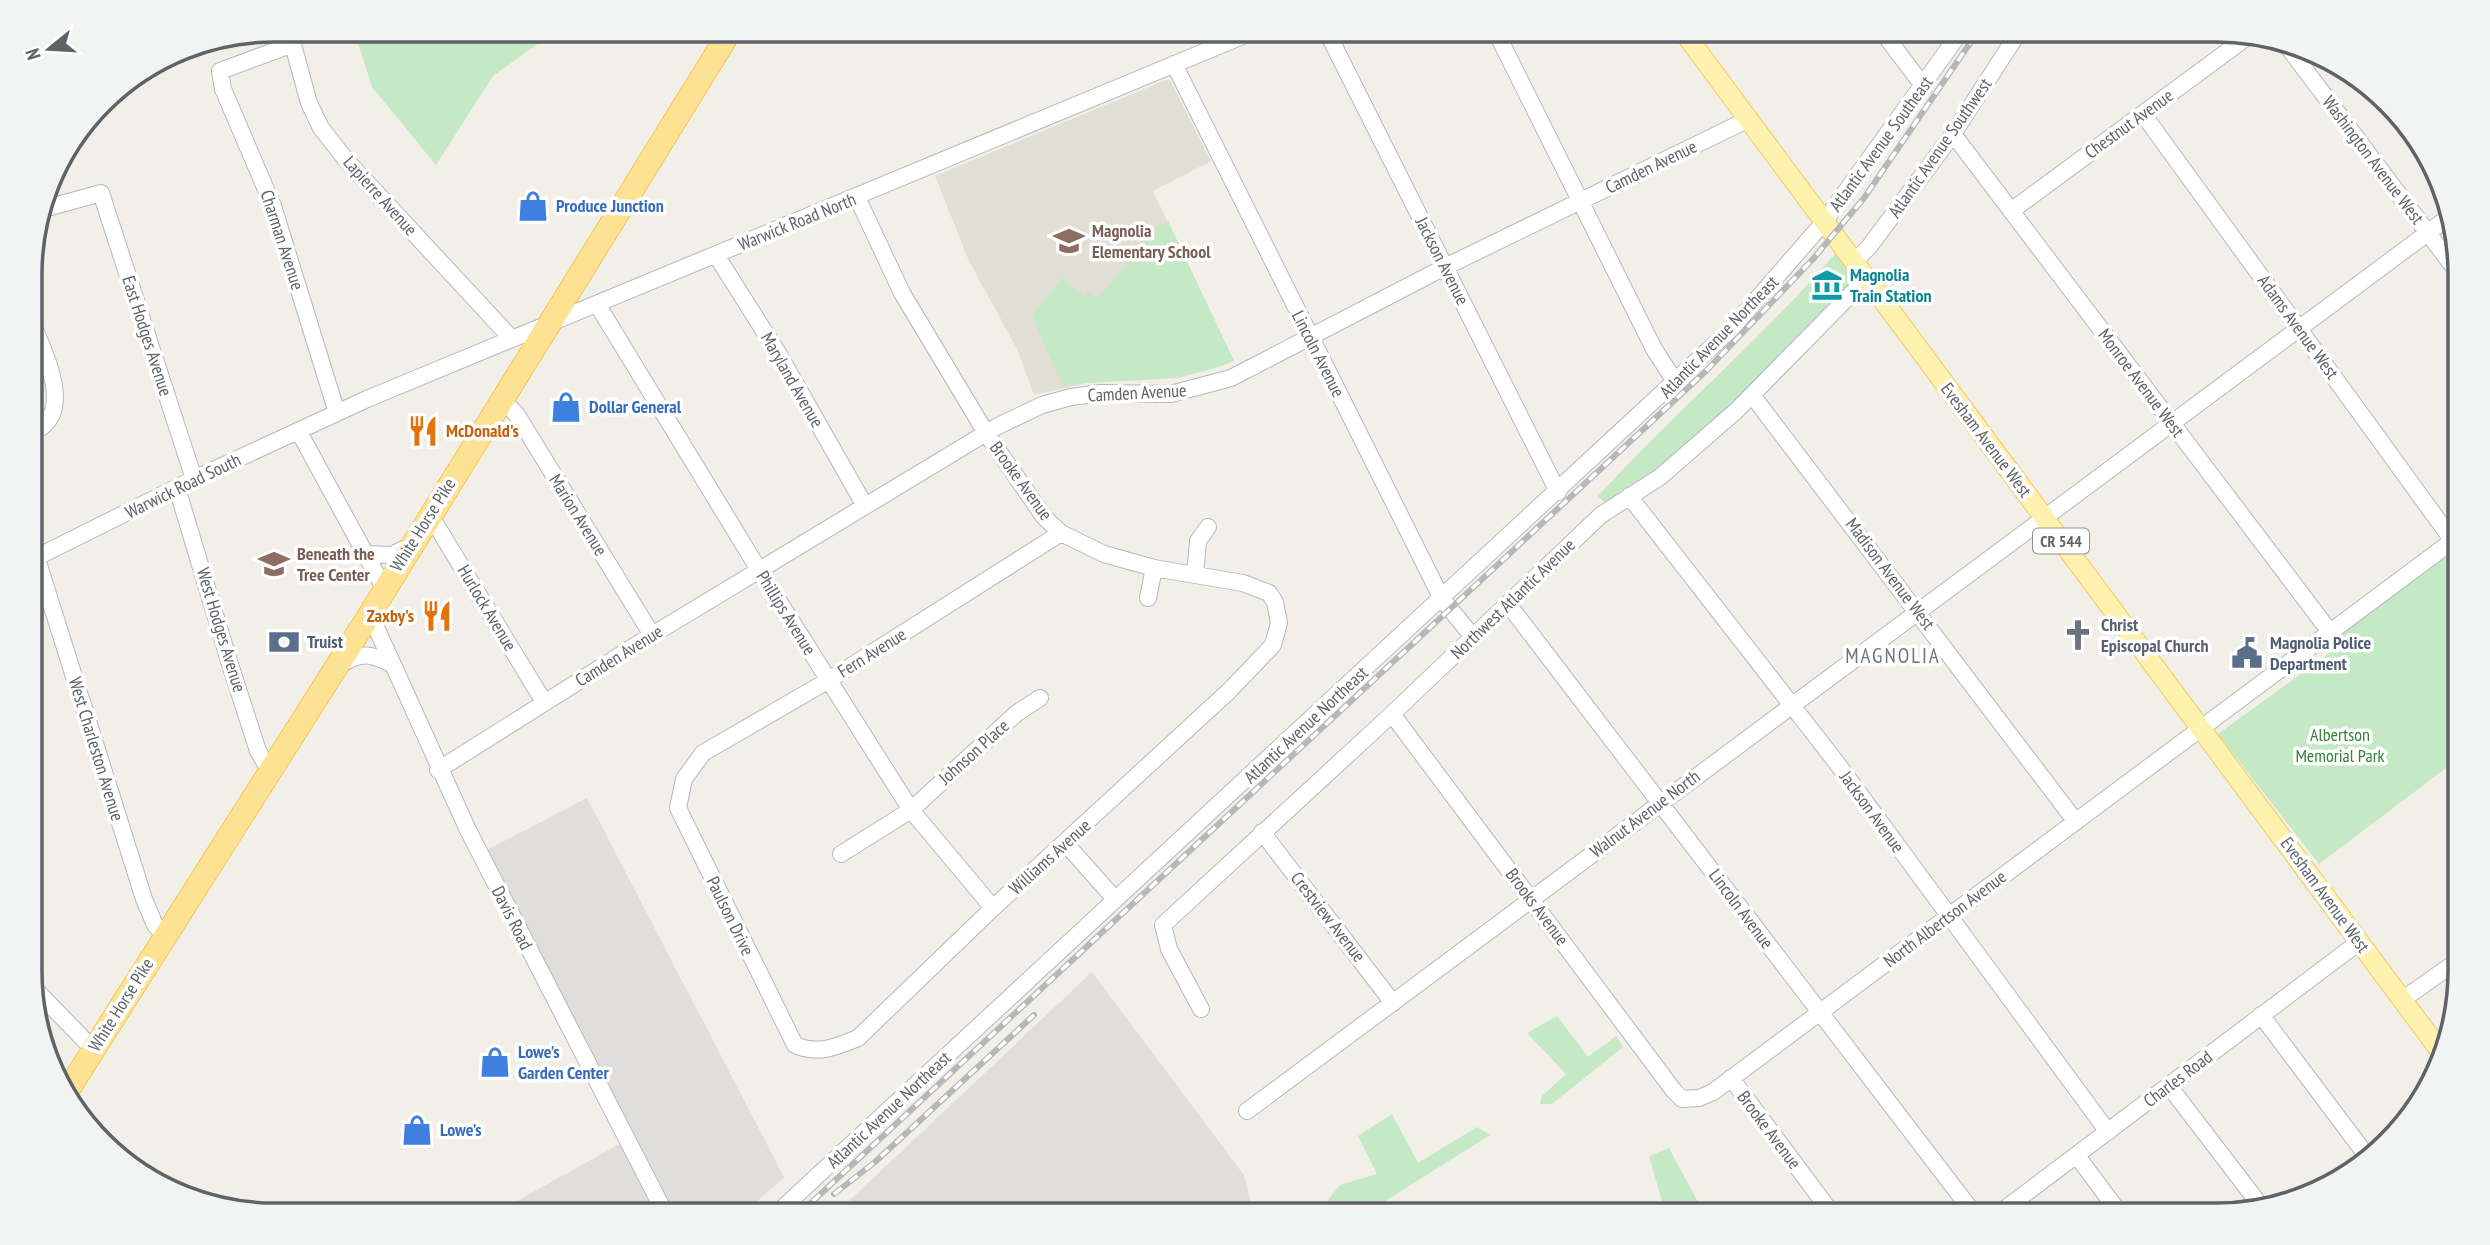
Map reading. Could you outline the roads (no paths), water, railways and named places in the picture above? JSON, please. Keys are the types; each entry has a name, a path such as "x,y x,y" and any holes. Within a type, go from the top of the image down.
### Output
{"highway":[{"name":"White Horse Pike","path":"72,1084 337,667 724,42"}],"main road":[{"name":"Evesham Avenue West","path":"1691,42 2044,518 2203,727 2436,1045"}],"street":[{"name":"Charman Avenue","path":"281,42 220,71 223,89 273,206 337,413"},
{"name":"Lapierre Avenue","path":"292,42 309,103 321,128 347,162 512,339"},
{"name":"Warwick Road North","path":"337,413 1228,42"},
{"name":"Jackson Avenue","path":"1332,42 1558,492"},
{"path":"1501,42 1654,349 1676,383"},
{"path":"1890,42 1924,87"},
{"name":"Atlantic Avenue Southeast","path":"1824,222 1954,42"},
{"name":"Atlantic Avenue Southwest","path":"1854,262 1869,247 1954,134 2012,42"},
{"name":"Chestnut Avenue","path":"2011,211 2238,43"},
{"name":"Washington Avenue West","path":"2295,56 2447,258"},
{"name":"Lincoln Avenue","path":"1174,64 1443,599 1473,637"},
{"name":"Adams Avenue West","path":"2143,114 2448,528"},
{"name":"Camden Avenue","path":"438,770 759,570 986,433 1042,405 1101,393 1171,394 1200,389 1231,378 1445,267 1749,119"},
{"name":"Monroe Avenue West","path":"1954,134 2330,632"},
{"name":"East Hodges Avenue","path":"53,206 101,193 194,479"},
{"name":"Brooke Avenue","path":"857,197 902,293 986,433 1044,517 1061,533 1104,554 1154,568 1243,583 1269,593 1275,602 1279,623 1276,636"},
{"name":"Atlantic Avenue Northeast","path":"788,1203 1676,383 1731,329 1824,222"},
{"name":"Walnut Avenue North","path":"1247,1111 2442,223"},
{"name":"Maryland Avenue","path":"716,255 778,353 865,506"},
{"name":"Northwest Atlantic Avenue","path":"1201,1009 1169,948 1163,925 1392,714 1601,515 1692,450 1752,395 1866,279"},
{"name":"Phillips Avenue","path":"597,304 718,498 759,570 911,810 993,908"},
{"path":"42,355 56,399 48,420 42,425"},
{"name":"Madison Avenue West","path":"1752,395 2076,822"},
{"name":"Marion Avenue","path":"502,398 517,415 652,635"},
{"name":"Warwick Road South","path":"42,555 194,479 337,413"},
{"path":"299,432 384,588"},
{"name":"West Hodges Avenue","path":"177,488 250,725 269,770"},
{"name":"Jackson Avenue","path":"1629,496 1792,705 2108,1132"},
{"name":"Hurlock Avenue","path":"430,515 544,702"},
{"path":"1195,575 1198,541 1208,527"},
{"name":"Fern Avenue","path":"687,774 703,753 829,680 1061,533"},
{"path":"364,554 391,555 411,545"},
{"name":"North Albertson Avenue","path":"1684,1099 1699,1098 1731,1079 2448,545"},
{"path":"1148,598 1154,568"},
{"name":"West Charleston Avenue","path":"42,584 144,900 155,925 165,936"},
{"name":"Lincoln Avenue","path":"1508,604 1966,1203"},
{"name":"Davis Road","path":"370,614 438,770 660,1203"},
{"name":"Williams Avenue","path":"806,1050 836,1047 858,1038 993,908 1066,844 1229,691 1273,645 1276,636"},
{"path":"337,667 359,654 368,654 393,665"},
{"name":"Johnson Place","path":"841,854 911,810 1017,713 1040,698"},
{"name":"Brooks Avenue","path":"1392,714 1674,1091 1684,1099"},
{"name":"Paulson Drive","path":"687,774 678,808 777,1014 795,1045 806,1050"},
{"name":"Crestview Avenue","path":"1262,832 1393,1003"},
{"path":"1066,844 1115,899"},
{"name":"Charles Road","path":"2013,1203 2359,942"},
{"path":"2402,1000 2448,967"},
{"path":"44,998 93,1049"},
{"path":"2261,1015 2363,1150"},
{"name":"Brooke Avenue","path":"1731,1079 1824,1203"},
{"path":"2169,1086 2256,1200"},
{"path":"2077,1156 2112,1203"}],"railway":[{"path":"811,1203 1706,371 1813,259 1864,198 1971,42"},
{"path":"834,1194 875,1162 1034,1015"}],"place":[{"name":"Produce Junction","path":"533,206"},
{"name":"Magnolia Elementary School","path":"1069,241"},
{"name":"Magnolia Train Station","path":"1827,285"},
{"name":"Dollar General","path":"566,407"},
{"name":"McDonald's","path":"423,431"},
{"name":"Beneath the Tree Center","path":"274,564"},
{"name":"Zaxby's","path":"437,616"},
{"name":"Christ Episcopal Church","path":"2078,635"},
{"name":"Truist","path":"284,642"},
{"name":"Magnolia Police Department","path":"2247,653"},
{"name":"Lowe's Garden Center","path":"495,1062"},
{"name":"Lowe's","path":"417,1130"}],"district":[{"name":"MAGNOLIA","path":"1893,656"}],"park label":[{"name":"Albertson Memorial Park","path":"2340,745"}]}
